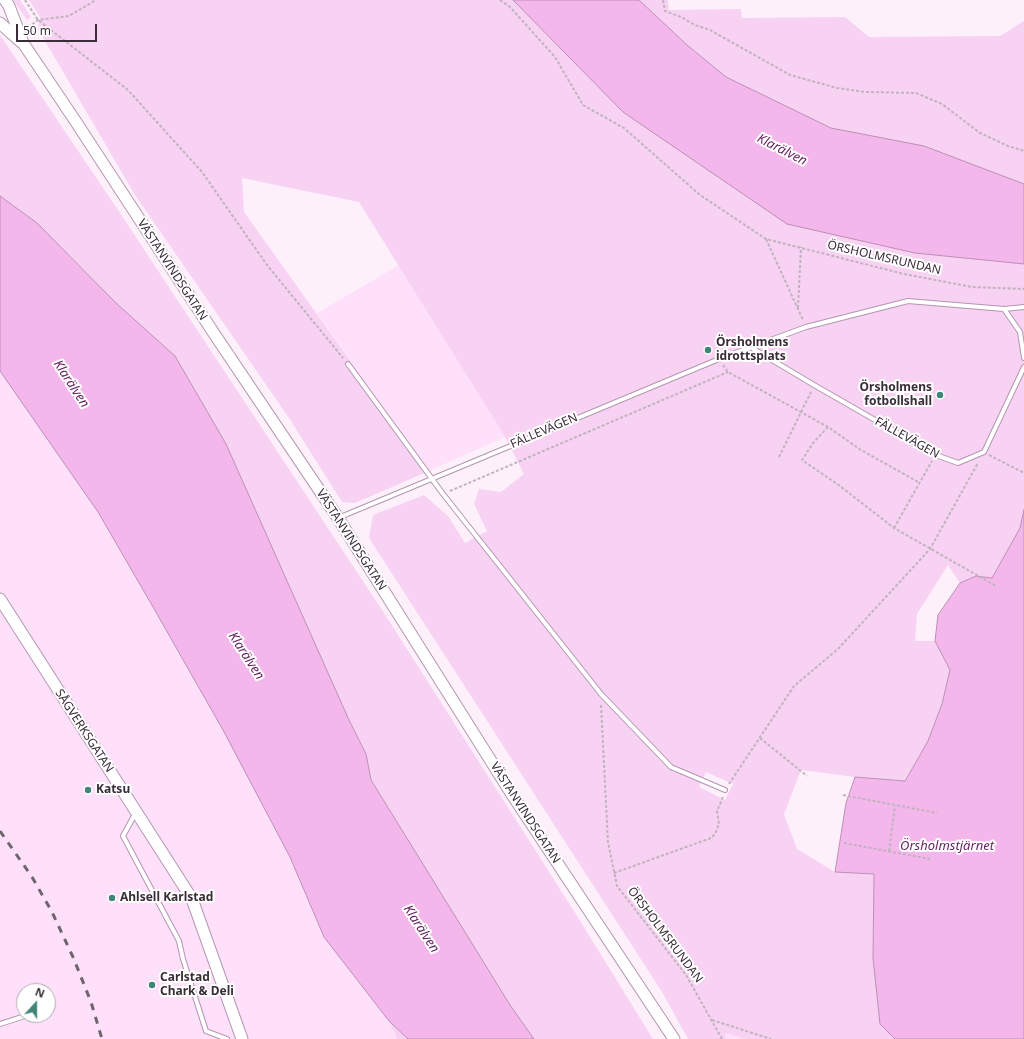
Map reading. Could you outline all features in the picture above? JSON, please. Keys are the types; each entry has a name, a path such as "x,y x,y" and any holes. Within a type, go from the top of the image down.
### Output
{"street":[{"name":"VÄSTANVINDSGATAN","path":"5,0 9,6 23,44"},
{"name":"VÄSTANVINDSGATAN","path":"0,23 23,44 76,122 215,336 338,518 513,796 674,1039"},
{"name":"SÅGVERKSGATAN","path":"0,599 192,899 242,1039"}],"lane":[{"name":"FÄLLEVÄGEN","path":"338,518 719,359 806,327 908,301 1004,309 1024,307"},
{"path":"1004,309 1020,332 1024,358"},
{"name":"FÄLLEVÄGEN","path":"752,348 936,455 958,463 984,452"},
{"path":"348,364 444,494 601,694 671,767 725,790"},
{"path":"984,452 1024,367"},
{"path":"136,812 124,836 179,941 183,959 206,1031 227,1039"},
{"path":"0,1024 16,1019"}],"path":[{"path":"25,0 38,20 128,90 202,172 267,265 348,364"},
{"path":"38,20 69,16 96,0"},
{"path":"500,0 510,7 555,57 583,105 624,128 700,195 766,239 806,327"},
{"path":"663,0 665,11 681,17 695,25 710,30 790,75 837,88 864,92 916,93 942,104 980,133 1008,146 1024,151"},
{"name":"ÖRSHOLMSRUNDAN","path":"766,239 904,274 972,287 1024,289"},
{"path":"798,309 801,248"},
{"path":"719,359 728,372 802,412 828,427 860,450 920,482"},
{"path":"444,494 728,372"},
{"path":"778,457 802,412 814,385"},
{"path":"828,427 813,443 802,460 840,486 894,528 996,586"},
{"path":"614,873 711,838 715,834 719,824 717,811 725,790 794,686 838,649 930,549 984,452 1024,473"},
{"path":"894,528 936,455"},
{"name":"ÖRSHOLMSRUNDAN","path":"601,694 608,842 617,886 686,975 722,1039"},
{"path":"760,738 807,776"},
{"path":"843,796 937,813"},
{"path":"889,851 895,806"},
{"path":"844,843 930,859"},
{"path":"711,1020 770,1039"}],"shaded area":[{"path":"13,0 20,0 31,17 27,20"},
{"path":"29,0 513,0 623,112 915,253 1024,264 1024,510 1020,528 992,578 976,576 960,583 948,565 917,614 915,641 935,641 950,670 942,704 928,741 904,781 855,777 801,770 784,814 797,849 835,872 874,874 873,958 880,1024 895,1039 746,1039 724,1033 726,1039 688,1039 662,992 369,538 373,515 424,495 448,516 465,543 487,531 474,504 479,489 501,492 524,474 505,437 359,202 242,178 244,212 429,471 355,503 342,502 289,418 135,195 38,29 40,17","holes":["706,772 733,784 725,800 699,787"]},
{"path":"639,0 668,0 669,10 741,9 742,18 845,17 869,37 1000,36 1024,21 1024,184 924,146 831,128 726,77 687,45"},
{"path":"0,35 118,210 384,613 574,911 653,1039 534,1039 510,1005 371,780 366,754 349,720 226,444 175,356 116,303 37,223 0,196"},
{"path":"399,265 505,437 429,471 317,313"},
{"path":"0,371 98,512 223,730 290,857 324,937 389,1021 397,1039 0,1039"},
{"path":"389,1021 408,1039 397,1039"},
{"path":"723,1033 746,1039 726,1039"}],"water":[{"name":"Klarälven","path":"513,0 639,0 687,45 726,77 831,128 924,146 1024,184 1024,264 915,253 787,224 623,112"},
{"name":"Klarälven","path":"0,196 37,223 116,303 175,356 226,444 349,720 366,754 371,780 510,1005 534,1039 408,1039 389,1021 324,937 290,857 223,730 153,607 98,512 0,371"},
{"name":"Örsholmstjärnet","path":"1024,510 1024,1039 895,1039 880,1024 873,958 874,874 835,872 846,803 855,777 905,781 928,741 942,704 950,670 935,641 938,615 960,583 976,576 992,578 1020,528"}],"railway":[{"path":"0,831 32,877 52,912 73,957 91,1002 102,1039"}],"place":[{"name":"Örsholmens idrottsplats","path":"708,350"},
{"name":"Örsholmens fotbollshall","path":"940,395"},
{"name":"Katsu","path":"88,790"},
{"name":"Ahlsell Karlstad","path":"112,898"},
{"name":"Carlstad Chark & Deli","path":"152,985"}]}
